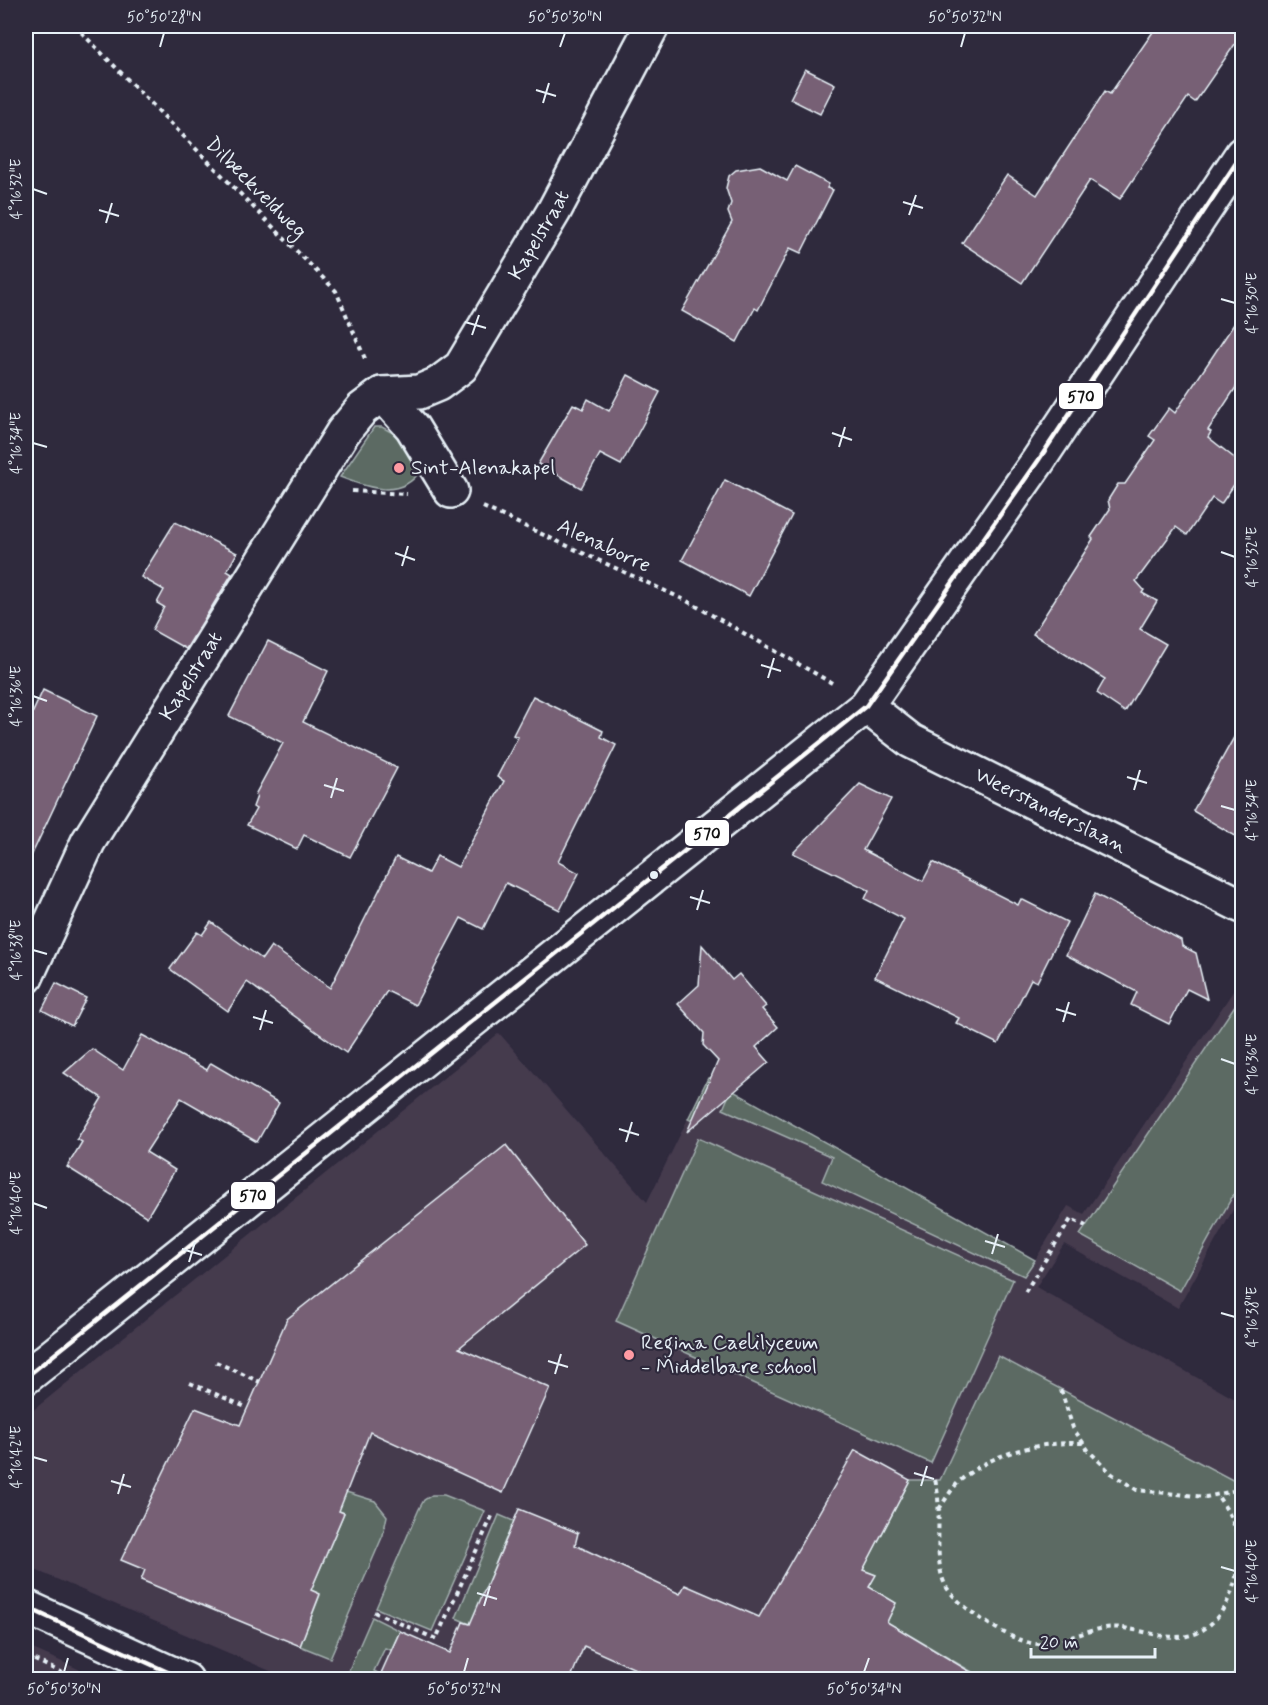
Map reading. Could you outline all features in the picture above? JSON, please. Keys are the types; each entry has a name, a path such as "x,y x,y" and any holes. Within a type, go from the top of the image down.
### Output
{"street":[{"name":"Kapelstraat","path":"26,977 88,842 306,487 343,432 362,409 382,394 419,392 438,384 461,367 554,211 652,26"},
{"path":"26,1377 866,706 1038,461 1242,154"},
{"path":"382,394 412,427 451,491"},
{"name":"Weerstanderslaan","path":"866,706 911,741 1242,906"},
{"path":"26,1607 186,1680"}],"path":[{"name":"Dilbeekveldweg","path":"75,26 336,291 382,394"},
{"name":"Alenaborre","path":"306,487 397,495 451,491 687,601 839,687 866,706"},
{"path":"1025,1292 1071,1219 1086,1227"},
{"path":"216,1362 260,1382"},
{"path":"190,1383 248,1408"},
{"path":"1061,1390 1073,1428 1084,1443 1112,1474 1137,1490 1206,1497 1242,1489"},
{"path":"939,1509 962,1479 1002,1455 1043,1446 1084,1443"},
{"path":"935,1480 939,1509 940,1556 946,1586 961,1603 1008,1635 1040,1645 1107,1628 1186,1636 1207,1629 1222,1610 1239,1565 1238,1537 1230,1513 1217,1495"},
{"path":"374,1612 436,1639 493,1514"},
{"path":"26,1656 78,1680"}],"shaded area":[{"name":"Regina Caelilyceum - Middelbare school","path":"1242,978 1242,1194 1178,1308 1064,1244 1036,1287 1242,1403 1242,1657 1230,1679 289,1679 26,1566 26,1416 499,1033 647,1202 708,1078 1035,1260 1068,1206 1084,1214"},
{"path":"26,1646 101,1679 26,1679"}],"green space":[{"path":"374,427 382,427 411,443 421,470 404,485 384,489 373,488 340,477"},
{"path":"1242,995 1242,1179 1180,1291 1080,1235"},
{"path":"708,1078 1035,1260 1024,1276 822,1181 832,1157 723,1109 729,1095 692,1121 688,1119"},
{"path":"698,1138 1013,1280 931,1463 616,1321"},
{"path":"998,1356 1242,1485 1242,1657 1230,1679 984,1679 887,1622 896,1603 869,1587 875,1575 863,1570 910,1480 940,1480"},
{"path":"330,1487 375,1501 387,1516 383,1535 330,1658 300,1646 320,1595 311,1590 344,1513 292,1491"},
{"path":"432,1495 444,1495 485,1511 432,1631 376,1608 419,1509 424,1500"},
{"path":"499,1515 530,1528 506,1538 488,1582 504,1589 477,1627 456,1618"},
{"path":"372,1617 400,1631 391,1650 385,1648 374,1671 380,1674 378,1679 345,1679"}],"building":[{"path":"1157,26 1242,26 1242,34 1195,102 1188,97 1120,199 1090,180 1022,283 962,243 1007,175 1037,195 1105,91 1110,94"},
{"path":"805,69 835,84 820,114 790,99"},
{"path":"760,166 787,181 795,166 829,184 827,188 833,190 801,253 790,248 758,310 755,308 737,342 682,311 732,222 728,212 731,203 726,188 729,176 736,170"},
{"path":"1242,312 1242,378 1208,430 1211,432 1208,437 1242,464 1242,473 1221,504 1212,498 1187,535 1176,527 1136,581 1144,590 1142,593 1157,601 1140,629 1166,644 1125,712 1097,693 1105,679 1033,634 1110,509 1108,500 1118,484 1125,484 1155,440 1149,436 1169,408 1175,413"},
{"path":"628,375 660,392 621,465 600,454 581,488 538,464 573,404 583,409 588,399 609,411"},
{"path":"725,480 792,515 749,596 682,560"},
{"path":"175,522 237,553 227,571 232,574 186,649 152,630 164,607 157,603 164,590 141,577"},
{"path":"268,641 328,671 303,722 397,768 350,857 304,835 297,849 247,825 256,809 253,807 257,796 255,795 283,743 229,716"},
{"path":"43,690 97,716 26,867 26,727"},
{"path":"533,696 603,731 601,737 616,745 558,862 579,873 560,910 506,883 483,929 461,918 415,1005 387,991 346,1053 247,982 228,1011 170,969 197,932 202,935 211,922 262,959 271,946 330,988 396,857 428,873 437,856 458,867 504,781 497,777 518,737 513,735"},
{"path":"1242,723 1242,840 1193,811"},
{"path":"860,784 891,799 863,850 923,881 933,862 1018,905 1021,899 1067,922 1037,982 1031,979 998,1044 956,1023 959,1018 875,977 904,919 865,899 869,890 793,853"},
{"path":"1095,894 1181,940 1182,946 1196,953 1207,999 1187,989 1169,1024 1131,1005 1137,992 1066,955"},
{"path":"702,945 732,980 739,974 766,1006 762,1009 778,1027 756,1047 769,1062 687,1132 718,1061 703,1045 704,1033 678,1004 699,985"},
{"path":"56,983 86,998 72,1026 42,1010"},
{"path":"142,1035 207,1070 211,1063 279,1103 257,1142 181,1098 146,1152 175,1170 147,1217 67,1167 82,1142 77,1139 102,1098 64,1073 92,1049 123,1070"},
{"path":"506,1145 585,1245 459,1348 550,1388 503,1493 370,1432 339,1511 344,1513 311,1590 320,1594 300,1646 141,1580 145,1570 121,1560 195,1408 240,1425 287,1319"},
{"path":"855,1450 910,1480 863,1570 876,1575 869,1587 896,1603 887,1622 984,1680 660,1680 584,1646 570,1680 378,1680 400,1631 450,1653 463,1622 470,1624 519,1509 578,1533 575,1545 680,1594 685,1585 759,1617"}],"transit line":[{"name":"570","path":"26,1377 866,706 1038,461 1242,154"},
{"name":"570","path":"26,1607 185,1680"}],"place":[{"name":"Sint-Alenakapel","path":"399,468"},
{"name":"Regina Caelilyceum - Middelbare school","path":"629,1355"}]}
